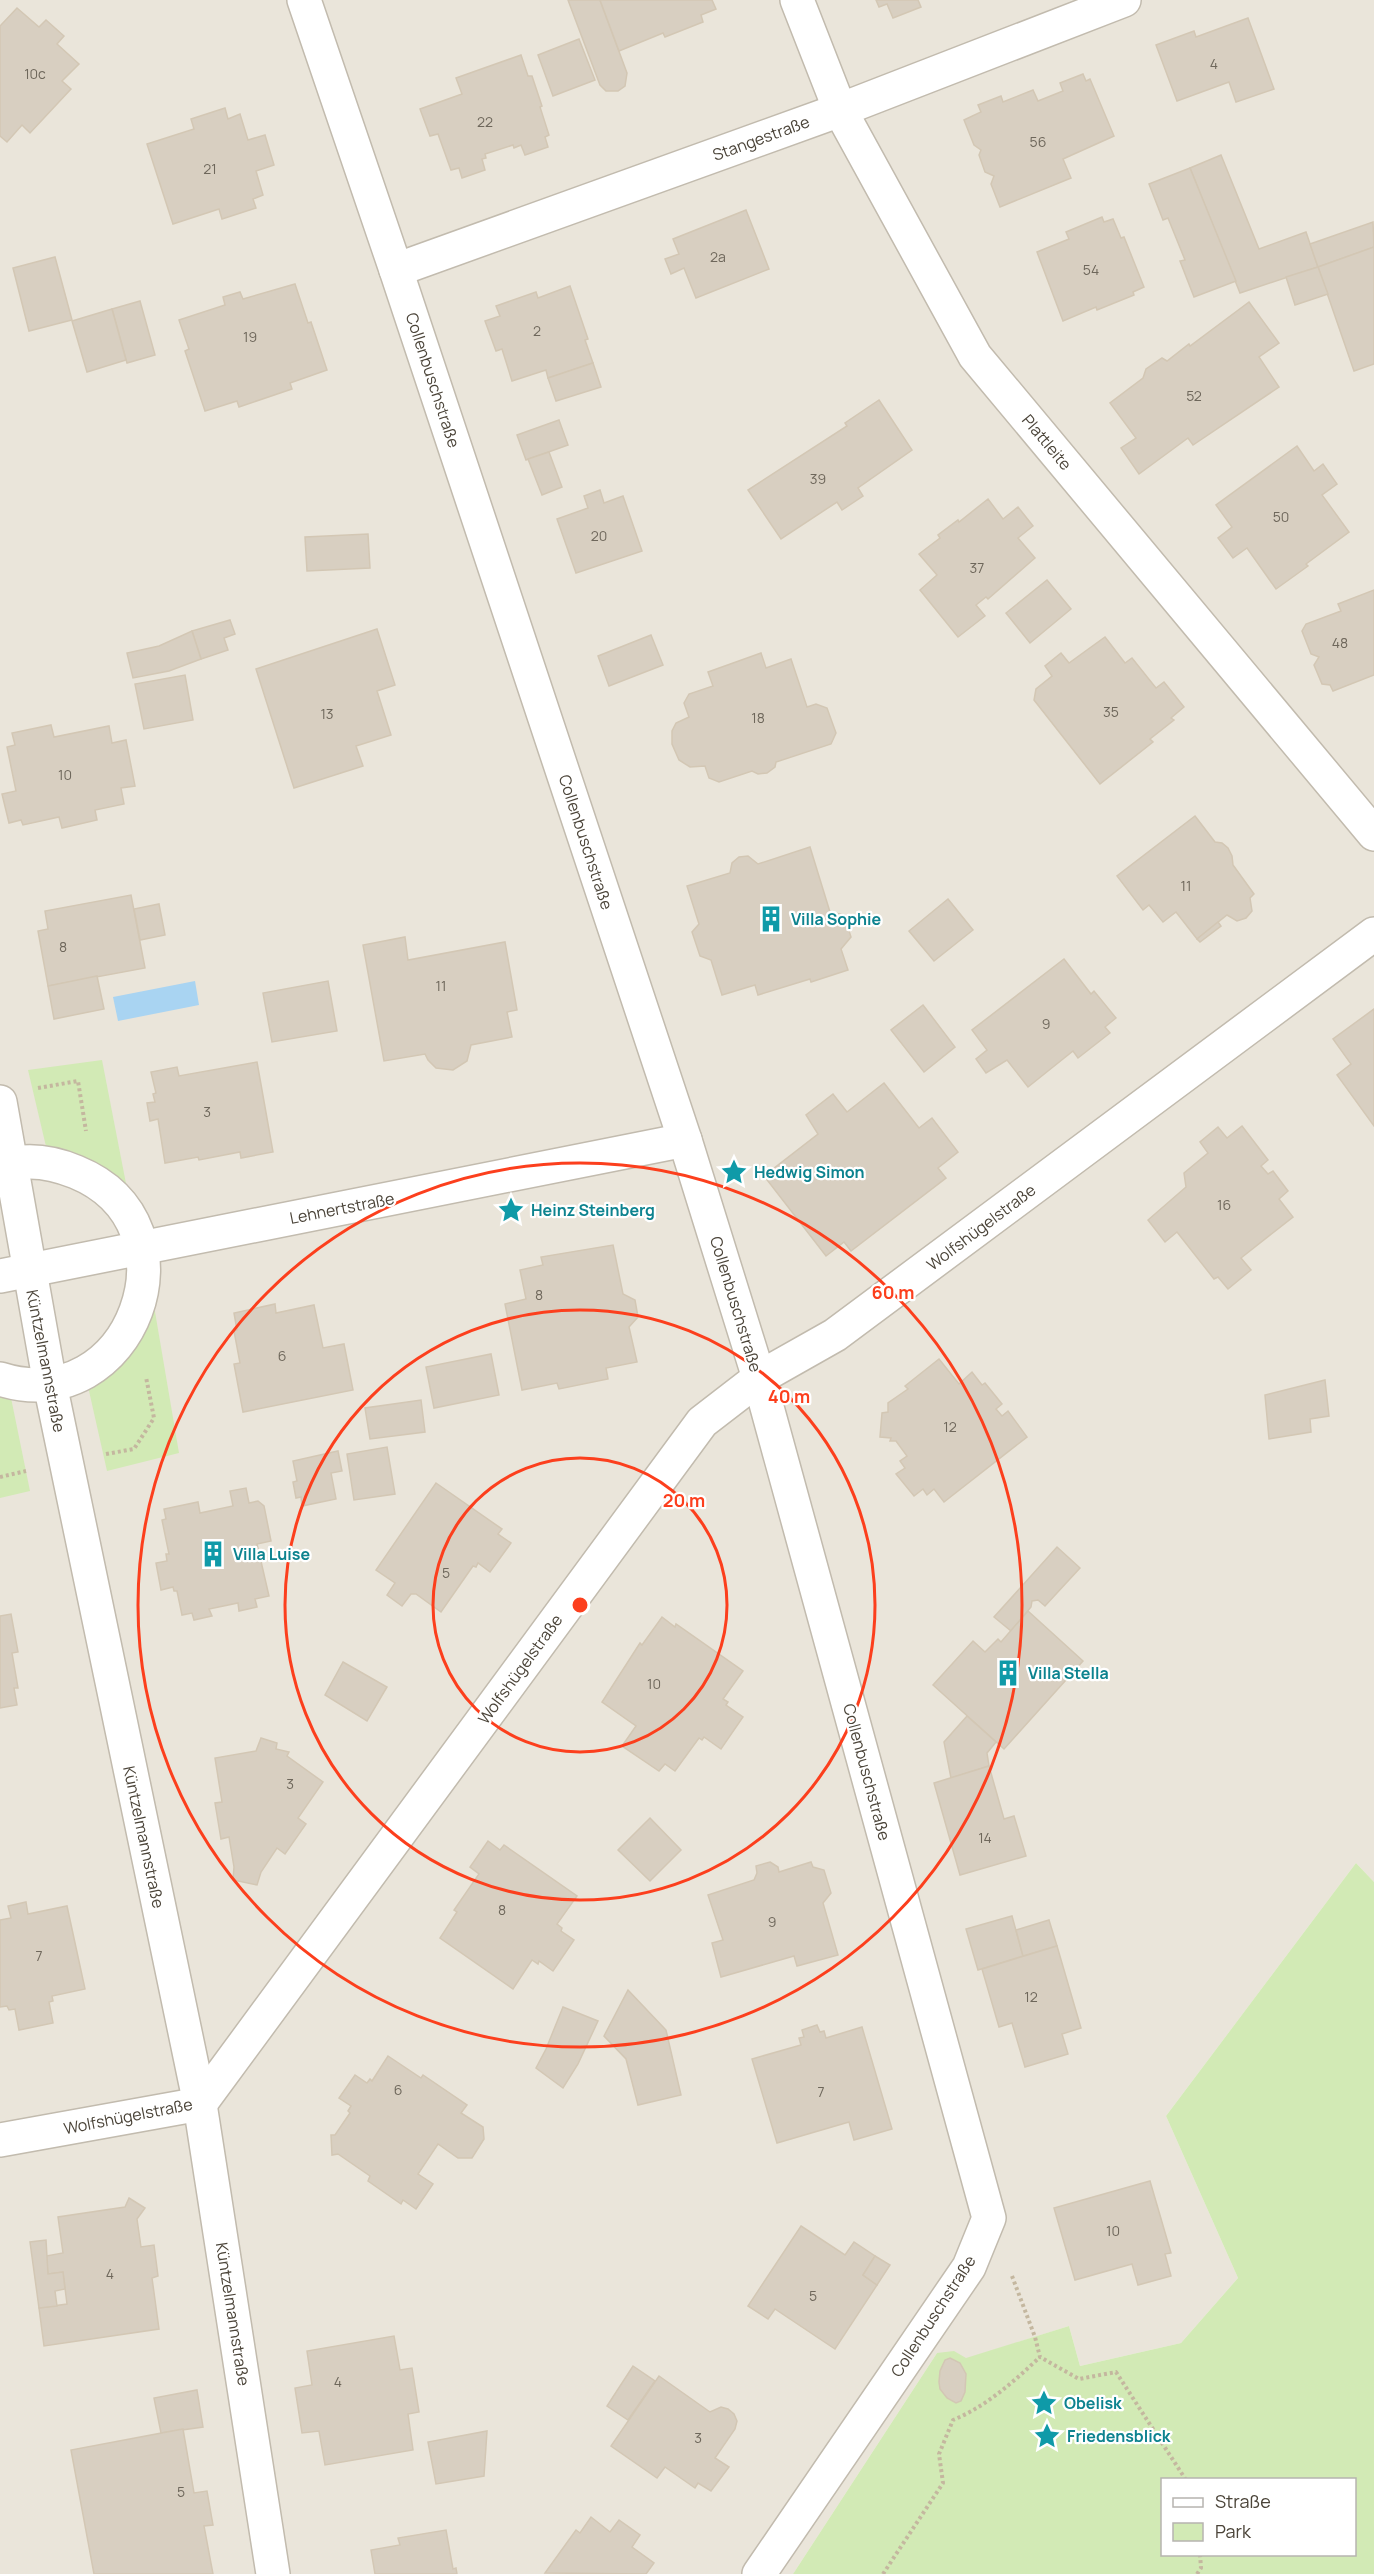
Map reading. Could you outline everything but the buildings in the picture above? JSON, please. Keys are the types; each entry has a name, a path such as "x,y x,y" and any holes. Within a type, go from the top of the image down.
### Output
{"street":[{"name":"Collenbuschstraße","path":"304,0 685,1140 759,1378 989,2218 969,2267 759,2574"},
{"name":"Plattleite","path":"797,0 840,110 975,356 1374,834"},
{"name":"Stangestraße","path":"396,270 840,110 1124,0"},
{"name":"Wolfshügelstraße","path":"0,2140 200,2104 702,1422 759,1378 835,1335 1374,934"},
{"name":"Küntzelmannstraße","path":"0,1102 14,1273 50,1384 200,2104 273,2574"},
{"name":"Lehnertstraße","path":"14,1273 685,1140"},
{"path":"0,1379 16,1384 50,1384 93,1367 114,1350 135,1319 144,1284 142,1247 125,1208 94,1179 55,1163 6,1165"}],"path":[{"path":"33,1088 78,1081 94,1179"},
{"path":"66,1461 134,1449 154,1418 135,1319"},
{"path":"0,1477 33,1469"},
{"path":"1035,2337 1040,2357 1079,2379 1116,2372 1185,2478"},
{"path":"883,2574 943,2483 939,2454 952,2420 971,2413 1009,2386 1040,2357"},
{"path":"1197,2574 1201,2568 1200,2556"}],"shaded area":[{"path":"0,0 1374,0 1374,1882 1356,1863 1166,2116 1238,2278 1181,2343 1080,2366 1069,2326 965,2359 937,2353 793,2574 0,2574"}],"green space":[{"path":"102,1060 129,1199 48,1155 28,1070"},
{"path":"153,1300 179,1453 107,1471 87,1382"},
{"path":"0,1385 9,1388 30,1491 0,1498"},
{"path":"1356,1863 1374,1882 1374,2574 793,2574 937,2353 954,2351 966,2358 1069,2326 1080,2366 1181,2343 1238,2278 1166,2116"}],"water":[{"path":"195,981 199,1005 118,1021 113,997"}],"place":[{"name":"Villa Sophie","path":"771,919"},
{"name":"Hedwig Simon","path":"734,1172"},
{"name":"Heinz Steinberg","path":"511,1210"},
{"name":"Villa Luise","path":"213,1554"},
{"name":"Villa Stella","path":"1008,1673"},
{"name":"Obelisk","path":"1044,2403"},
{"name":"Friedensblick","path":"1047,2436"}]}
